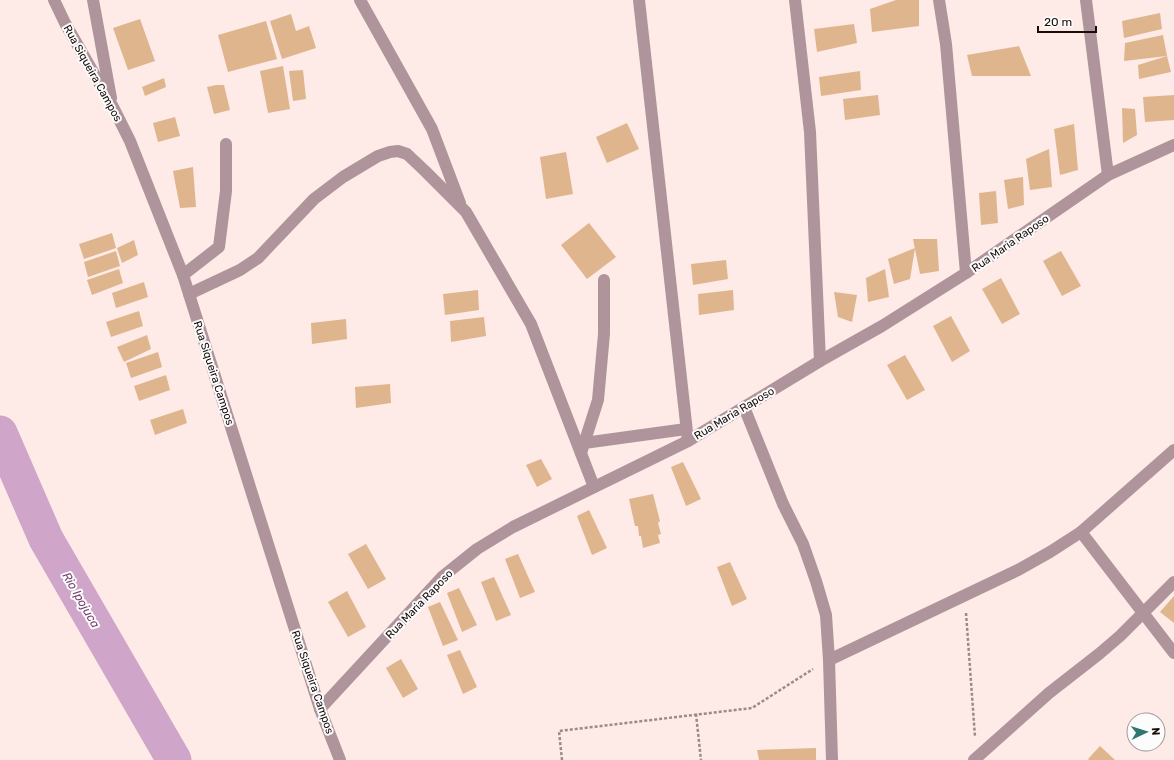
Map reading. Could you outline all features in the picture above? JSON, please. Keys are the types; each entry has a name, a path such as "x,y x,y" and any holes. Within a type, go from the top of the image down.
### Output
{"street":[{"name":"Rua Siqueira Campos","path":"54,0 65,23 113,107 130,141 183,274 320,709 340,760"},
{"path":"93,0 113,107"},
{"path":"360,0 432,129 461,208"},
{"path":"639,0 688,441"},
{"path":"795,0 810,132 820,360"},
{"path":"939,0 946,44 966,273"},
{"path":"1086,0 1108,175"},
{"path":"183,274 219,247 226,192 226,144"},
{"name":"Rua Maria Raposo","path":"320,709 442,577 477,549 513,527 688,441 820,360 882,326 966,273 1108,175 1174,145"},
{"path":"189,294 240,270 258,258 314,199 343,177 372,160 390,152 407,154 466,212 531,324 582,448 594,487"},
{"path":"582,448 598,400 604,334 604,280"},
{"path":"744,407 783,504 802,544 816,581 826,616 832,760"},
{"path":"582,448 686,429"},
{"path":"829,660 1018,570 1050,552 1081,532 1174,450"},
{"path":"1081,532 1174,653"},
{"path":"975,759 1049,693 1099,654 1143,614 1174,582"}],"path":[{"path":"964,595 975,759"},
{"path":"562,760 559,731 752,708 829,660"},
{"path":"696,714 701,760"}],"building":[{"path":"896,0 919,0 919,26 872,32 870,9"},
{"path":"1160,13 1162,29 1124,38 1122,21"},
{"path":"291,14 296,31 309,26 316,48 282,59 270,21"},
{"path":"140,19 155,61 128,70 113,28"},
{"path":"266,21 277,59 228,72 218,35"},
{"path":"854,24 857,43 817,52 814,29"},
{"path":"1163,35 1167,56 1124,61 1125,43"},
{"path":"1019,46 1031,76 972,76 967,55"},
{"path":"1167,56 1171,72 1139,79 1138,65"},
{"path":"283,66 290,109 268,113 260,71"},
{"path":"303,70 306,99 293,101 289,71"},
{"path":"860,71 861,90 821,96 819,77"},
{"path":"164,78 166,87 145,96 142,87"},
{"path":"224,85 230,110 214,114 207,87"},
{"path":"878,95 880,115 845,120 843,99"},
{"path":"1174,95 1174,120 1145,122 1143,97"},
{"path":"1122,108 1135,109 1137,135 1123,143"},
{"path":"175,117 180,136 158,142 153,123"},
{"path":"627,123 639,149 607,163 596,137"},
{"path":"1074,124 1078,170 1060,175 1054,129"},
{"path":"1049,149 1052,187 1030,190 1026,159"},
{"path":"566,152 573,194 546,199 540,157"},
{"path":"193,167 196,207 180,208 173,171"},
{"path":"1023,177 1024,205 1008,209 1004,180"},
{"path":"996,191 998,223 981,225 979,193"},
{"path":"589,223 616,257 587,279 561,245"},
{"path":"112,233 116,248 84,259 79,244"},
{"path":"913,239 937,239 939,271 920,274"},
{"path":"134,240 138,255 122,263 117,248"},
{"path":"915,248 910,279 894,284 888,259"},
{"path":"116,251 120,266 88,277 84,262"},
{"path":"1061,251 1081,286 1062,296 1043,261"},
{"path":"726,260 728,279 693,285 691,264"},
{"path":"119,269 123,283 92,295 87,280"},
{"path":"885,269 889,297 868,302 866,278"},
{"path":"1001,278 1020,314 1002,324 982,289"},
{"path":"144,282 148,297 116,308 112,293"},
{"path":"478,290 479,310 445,315 443,294"},
{"path":"733,290 734,310 699,315 698,294"},
{"path":"834,292 857,295 852,322 838,317"},
{"path":"139,311 143,326 111,337 106,322"},
{"path":"951,316 970,351 952,362 933,326"},
{"path":"484,317 486,336 451,342 450,321"},
{"path":"346,319 347,339 312,344 311,323"},
{"path":"147,335 151,349 124,362 117,347"},
{"path":"158,352 162,367 131,378 126,363"},
{"path":"905,355 925,390 907,400 887,365"},
{"path":"166,375 170,390 139,401 134,386"},
{"path":"390,384 391,403 356,408 355,387"},
{"path":"183,409 187,423 155,435 150,420"},
{"path":"541,459 552,479 537,487 526,465"},
{"path":"683,462 701,499 686,506 671,467"},
{"path":"653,494 660,521 658,523 661,534 658,535 660,543 643,548 641,536 639,536 638,526 635,526 629,499"},
{"path":"589,510 607,548 592,555 577,516"},
{"path":"366,544 386,579 368,589 348,554"},
{"path":"518,554 535,592 520,598 505,559"},
{"path":"730,562 747,599 732,606 717,567"},
{"path":"494,577 511,615 496,621 481,582"},
{"path":"459,588 477,625 462,632 447,593"},
{"path":"347,591 366,627 348,637 328,602"},
{"path":"1174,596 1174,623 1160,612"},
{"path":"440,602 458,640 443,646 428,607"},
{"path":"460,650 477,687 463,694 447,655"},
{"path":"401,659 418,689 403,698 386,668"},
{"path":"1100,746 1115,760 1089,760 1088,759"},
{"path":"816,748 816,760 759,760 757,750"}],"waterway":[{"name":"Rio Ipojuca","path":"0,433 46,539 174,760"}]}
